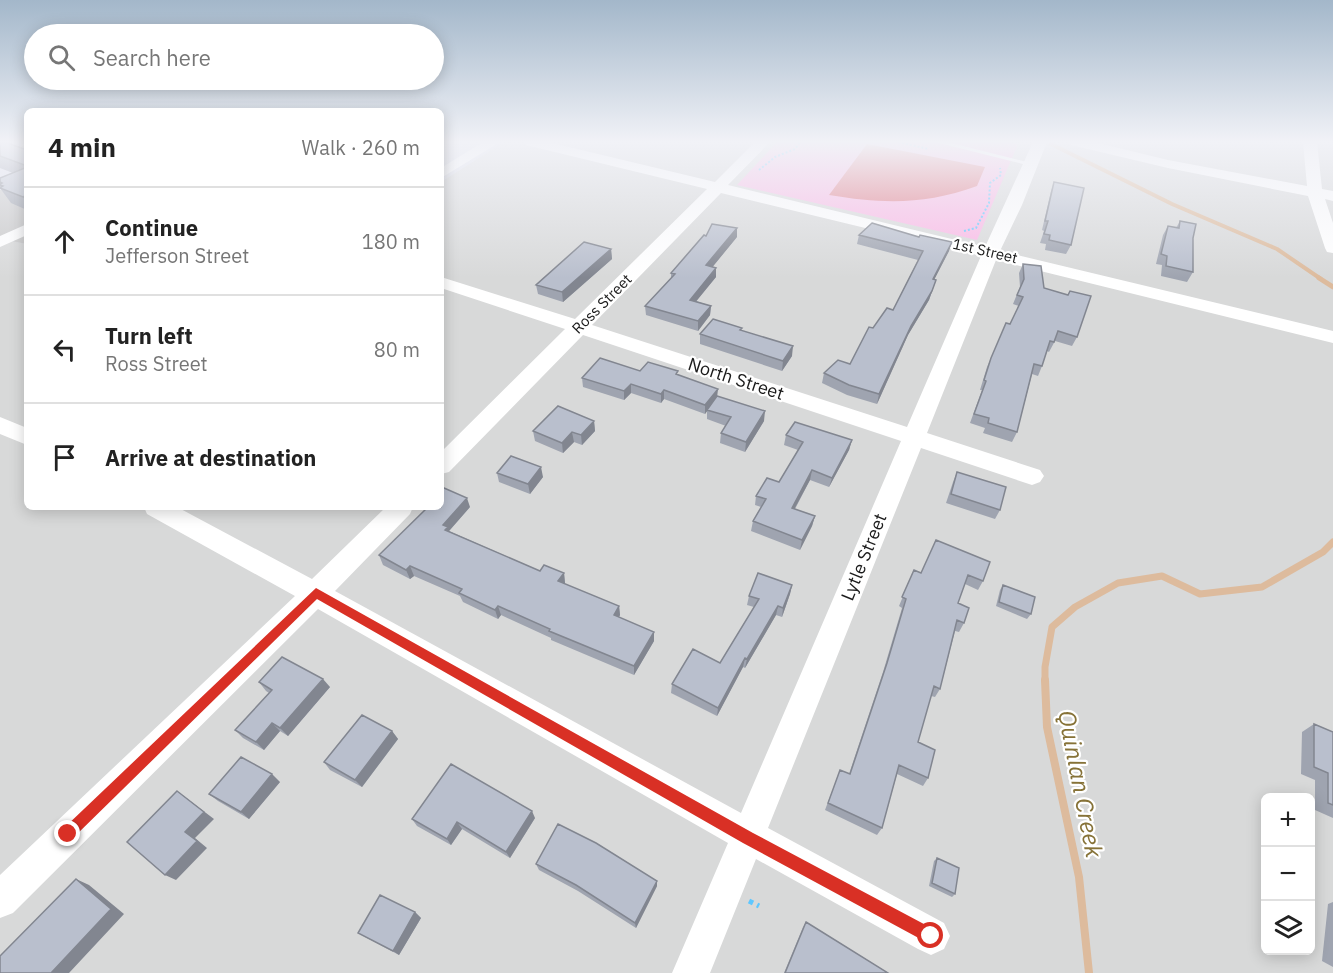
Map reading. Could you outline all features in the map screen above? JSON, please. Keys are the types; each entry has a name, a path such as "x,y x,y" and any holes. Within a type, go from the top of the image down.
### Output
{"street":[{"name":"Lytle Street","path":"691,973 990,252 1020,187"},
{"path":"1287,187 1333,196"},
{"path":"1314,187 1333,248"},
{"name":"1st Street","path":"718,188 990,252 1333,337"},
{"name":"Ross Street","path":"444,463 718,188"},
{"path":"0,242 24,231"},
{"name":"North Street","path":"444,283 1032,476"},
{"path":"0,425 24,434"},
{"path":"162,510 316,593 748,838 931,936"},
{"path":"0,900 316,593 397,510"}],"path":[{"path":"962,232 975,228 989,203 990,187"}],"shaded area":[{"path":"24,187 24,243 0,239 0,190"},
{"path":"444,187 1333,187 1333,973 0,973 0,239 24,243 24,510 444,510"},
{"path":"748,187 999,187 977,240"},
{"path":"835,187 973,187 940,197 904,201 868,200 829,195"}],"building":[{"path":"24,187 24,196 23,197 0,188"},
{"path":"1053,187 1084,188 1071,245 1049,240 1050,235 1044,234 1048,221 1045,221"},
{"path":"1180,221 1196,224 1193,238 1193,272 1166,266 1167,256 1161,254 1168,226 1179,228"},
{"path":"872,223 919,237 920,235 952,242 933,279 936,280 932,291 911,326 879,394 849,385 824,373 838,360 850,364 869,327 873,328 887,308 893,310 923,251 859,235"},
{"path":"712,224 737,228 706,265 716,268 690,300 711,306 698,321 645,306 675,274 671,273 704,235 706,236"},
{"path":"584,242 611,249 562,292 536,285"},
{"path":"1023,264 1041,266 1044,288 1068,295 1070,291 1091,296 1077,337 1058,331 1054,342 1050,341 1042,366 1034,364 1017,432 988,423 989,418 974,414 986,381 984,380 991,358 1006,323 1010,324 1023,297 1017,295 1024,279"},
{"path":"713,319 793,346 783,361 700,334"},
{"path":"600,358 640,371 648,362 678,371 676,374 718,389 705,405 664,390 661,394 631,384 624,391 582,378"},
{"path":"717,396 765,411 746,442 721,433 731,417 707,410"},
{"path":"558,406 594,421 581,435 572,432 562,443 533,431"},
{"path":"795,422 852,440 832,478 812,470 792,508 815,516 802,540 753,521 766,499 756,496 767,478 779,482 803,442 786,435"},
{"path":"511,456 541,467 528,484 497,473"},
{"path":"957,472 1006,487 1000,510 951,494"},
{"path":"444,488 467,498 443,525 448,527 445,530 540,571 544,565 564,573 558,581 619,606 614,615 654,632 634,666 549,631 550,629 498,606 495,610 459,593 462,589 410,566 406,570 379,555 425,510 444,510"},
{"path":"936,540 990,562 983,581 968,575 958,603 969,608 964,623 957,620 940,689 934,686 918,742 935,750 928,778 899,765 882,828 828,803 840,770 850,774 906,599 902,597 914,570 921,573"},
{"path":"758,573 792,585 783,608 778,606 747,659 745,658 718,708 672,684 693,649 720,663 759,599 749,596"},
{"path":"1003,585 1035,597 1031,614 999,602"},
{"path":"282,657 323,679 280,728 272,723 256,742 235,730 272,690 259,682"},
{"path":"362,715 392,731 355,780 324,762"},
{"path":"1314,724 1333,732 1333,805 1328,803 1328,773 1314,767"},
{"path":"241,757 272,774 241,812 209,794"},
{"path":"451,764 532,811 506,852 457,822 447,839 412,819"},
{"path":"177,791 204,812 185,832 197,841 165,875 127,842"},
{"path":"558,824 596,843 657,881 635,923 576,885 536,864"},
{"path":"937,858 959,868 955,894 932,883"},
{"path":"76,879 111,909 51,973 0,973 0,956"},
{"path":"380,895 415,912 393,951 358,933"},
{"path":"806,922 888,973 785,973"}],"waterway":[{"name":"Quinlan Creek","path":"1139,187 1277,249 1321,279"},
{"name":"Quinlan Creek","path":"1319,278 1333,287"},
{"name":"Quinlan Creek","path":"1045,680 1052,627 1075,607 1118,583 1162,576 1200,594 1262,587 1323,552 1333,542"},
{"name":"Quinlan Creek","path":"1045,680 1047,727 1079,877 1089,973"}],"route":[{"path":"68,834 316,593 748,838 931,936"}]}
